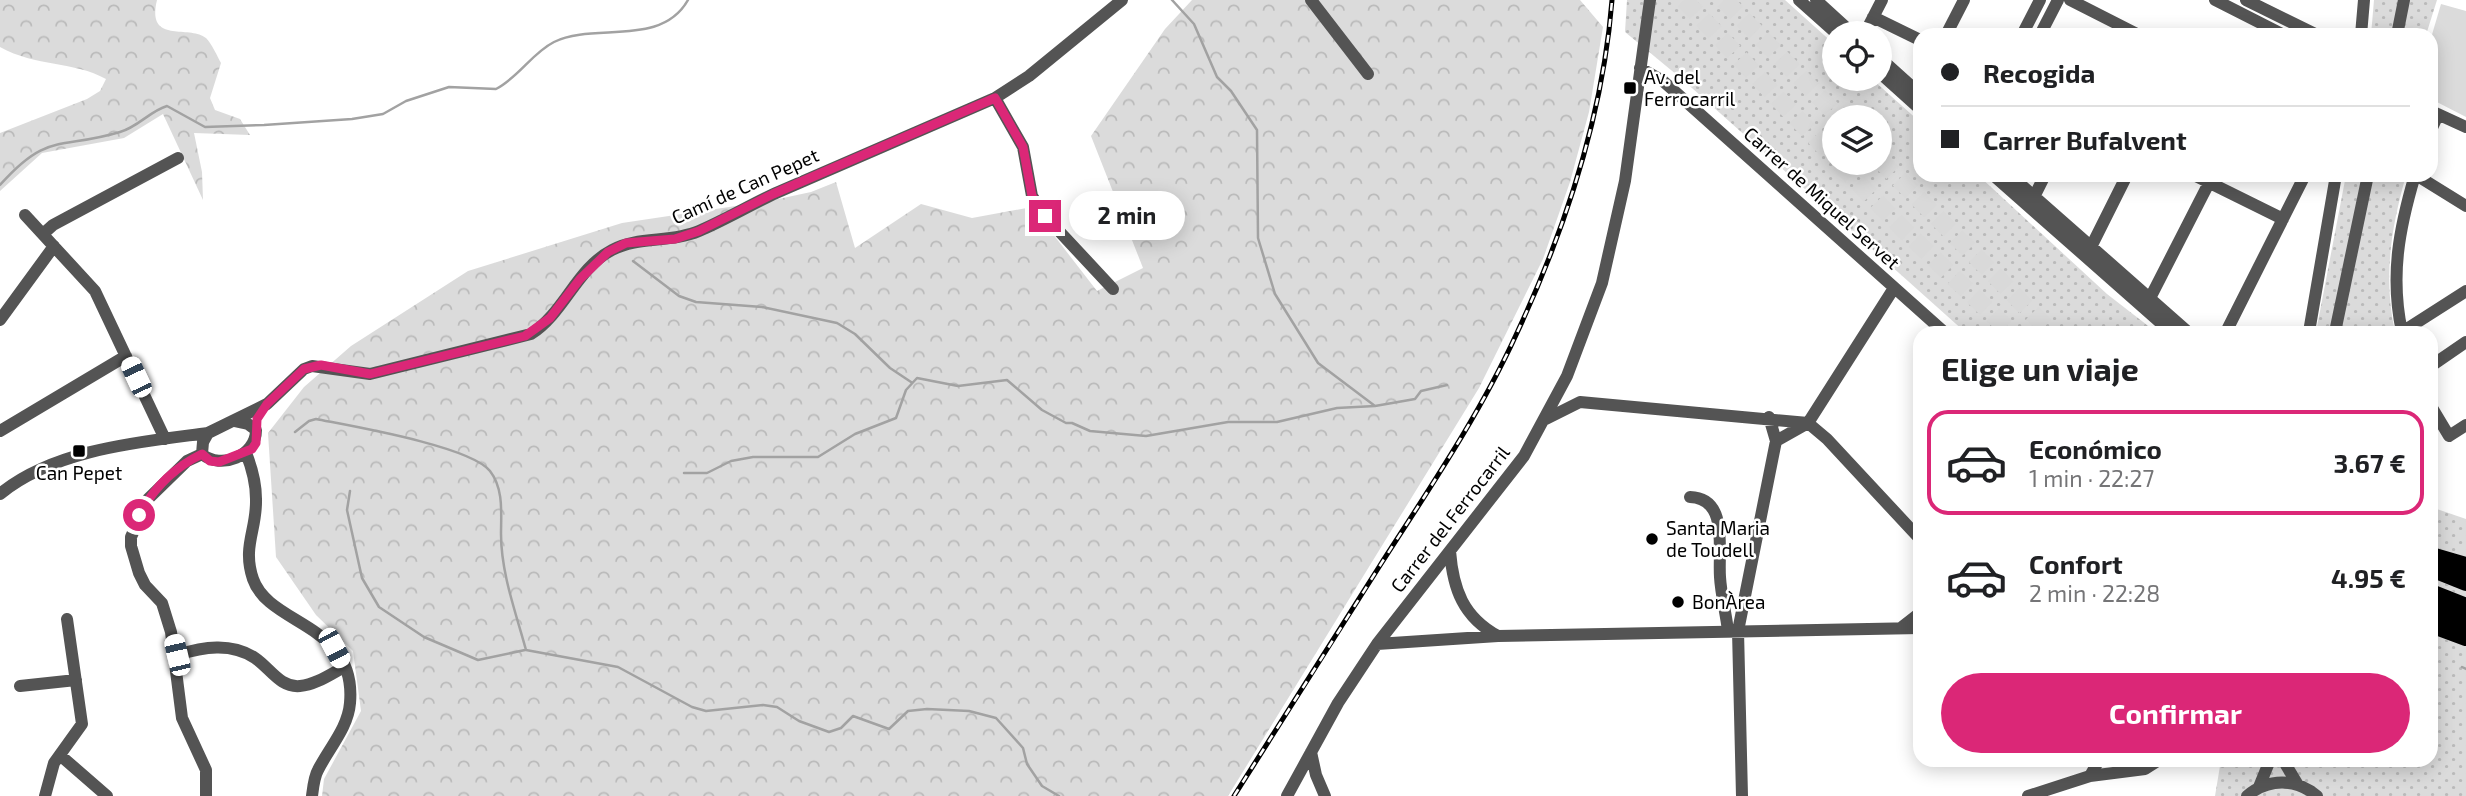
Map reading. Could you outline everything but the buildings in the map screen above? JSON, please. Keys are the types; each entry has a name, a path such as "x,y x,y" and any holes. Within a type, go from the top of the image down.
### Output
{"highway":[{"path":"2438,558 2466,566"},
{"path":"2438,567 2466,572"},
{"path":"2438,569 2466,582"},
{"path":"2438,596 2466,607"},
{"path":"2438,608 2466,620"},
{"path":"2438,627 2466,638"}],"street":[{"name":"Camí de Can Pepet","path":"256,430 257,419 267,404 304,369 312,366 370,374 525,336 550,318 580,279 608,252 626,243 675,239 699,231 773,194 995,98 1029,76 1122,0"},
{"path":"1311,0 1368,74"},
{"name":"Carrer del Ferrocarril","path":"1287,796 1338,702 1377,644 1494,498 1545,419 1567,376 1602,283 1625,181 1650,0"},
{"path":"1799,0 1823,21"},
{"path":"1816,0 1839,21"},
{"path":"1871,21 1882,0"},
{"path":"1950,28 1964,0"},
{"path":"2026,28 2040,0"},
{"path":"2043,28 2057,0"},
{"path":"2070,0 2115,28"},
{"path":"2215,0 2270,28"},
{"path":"2246,0 2303,28"},
{"path":"2362,28 2364,0"},
{"path":"2398,28 2404,0"},
{"path":"1873,17 1913,37"},
{"name":"Carrer de Miquel Servet","path":"1640,68 1663,81 1937,326"},
{"path":"1892,68 1913,85"},
{"path":"1892,84 1913,103"},
{"path":"995,98 1023,147 1032,196 1045,216 1113,289"},
{"path":"2438,115 2466,127"},
{"path":"43,234 52,225 178,158"},
{"path":"2002,182 2088,253 2165,326"},
{"path":"2018,182 2088,253"},
{"path":"2034,197 2042,182"},
{"path":"2088,253 2124,182"},
{"path":"2146,306 2209,182"},
{"path":"2216,182 2283,219"},
{"path":"2229,326 2302,182"},
{"path":"2310,326 2335,182"},
{"path":"2336,326 2367,182"},
{"path":"2401,326 2394,271 2398,234 2413,182"},
{"path":"2427,182 2466,206"},
{"path":"25,215 95,291 165,439"},
{"path":"0,320 54,246"},
{"path":"1776,441 1808,423 1894,288"},
{"path":"2411,326 2466,291"},
{"path":"2146,306 2178,326"},
{"path":"2438,361 2466,342"},
{"path":"0,431 126,356"},
{"path":"1567,376 1580,402"},
{"path":"1545,419 1580,402 1808,423 1827,439 1913,531"},
{"name":"Camí de Can Pepet","path":"234,421 267,404"},
{"path":"1733,631 1776,441 1769,418"},
{"path":"2438,418 2449,436 2466,425"},
{"path":"0,494 49,466 165,439 208,433 234,421 248,424 256,430 256,443 246,453 219,462 210,461 189,436"},
{"path":"206,796 206,770 182,718 177,655 162,603 145,585 139,573 131,537 148,499 187,461 202,451 208,433"},
{"path":"246,453 254,473 257,502 247,558 254,582 273,605 305,623 334,648 344,667 351,690 345,723 316,773 312,796"},
{"path":"1690,497 1702,497 1711,504 1717,519 1720,578 1733,631 1742,796"},
{"path":"1450,551 1453,581 1461,601 1484,628 1498,636"},
{"path":"45,796 49,774 82,724 67,618"},
{"path":"1902,627 1913,618"},
{"path":"1394,623 1395,635 1406,641"},
{"path":"1377,644 1498,636 1913,628"},
{"path":"177,655 205,648 233,649 255,658 285,684 300,686 344,667"},
{"path":"20,686 76,680"},
{"path":"1311,752 1316,775 1325,796"},
{"path":"61,756 107,796"},
{"path":"2090,776 2095,767"},
{"path":"2028,796 2090,776 2147,767"},
{"path":"2259,787 2267,767"},
{"path":"2287,767 2298,785"},
{"path":"2247,796 2259,787 2279,782 2298,785 2317,796"}],"green space":[{"path":"0,0 157,0 155,14 163,28 199,34 206,38 221,63 210,98 215,110 240,119 250,135 194,133 202,172 203,200 163,114 124,138 42,153 0,191 0,133 87,99 100,91 106,79 81,69 27,58 0,47"},
{"path":"1192,0 1580,0 1603,27 1589,112 1570,182 1543,259 1479,388 1228,796 322,796 324,779 361,711 353,651 316,615 276,557 268,433 304,387 351,346 468,271 622,223 769,201 811,192 836,182 855,248 921,204 972,218 1032,207 1097,291 1143,268 1091,136 1165,29"},
{"path":"1627,0 1785,0 1822,33 1822,91 1885,91 1913,116 1913,182 1986,182 2107,294 2148,326 1958,326 1683,80 1625,32"},
{"path":"2374,0 2437,0 2428,28 2372,28"},
{"path":"2441,4 2466,11 2466,117 2438,103 2438,28 2434,28"},
{"path":"2345,182 2404,182 2390,253 2394,326 2317,326"},
{"path":"2438,509 2466,519 2466,796 2215,796 2220,767 2438,767"}],"waterway":[{"path":"0,185 16,168 43,149 120,132 167,106 205,127 264,125 352,119 383,114 406,101 449,87 496,89 554,42 570,36 626,32 661,24 676,15 688,0"},
{"path":"1172,0 1194,24 1217,77 1231,91 1257,130 1258,238 1275,294 1318,363 1375,406 1415,399 1421,391 1447,385"},
{"path":"633,261 679,296 696,302 762,307 837,323 855,334 890,368 911,382"},
{"path":"684,473 707,473 731,461 753,457 818,457 855,434 896,418 906,390 917,378 958,386 1007,380 1042,410 1066,423 1090,431 1146,436 1228,422 1277,422 1337,408 1375,406"},
{"path":"295,432 316,419 435,445 459,453 490,471 500,494 506,578 526,650 618,667 692,707 706,711 763,705 777,707 799,721 829,732 841,728 853,716 889,729 908,711 927,709 969,711 996,718 1023,748 1027,764 1042,786 1059,796"},
{"path":"350,491 347,510 362,578 379,607 424,637 478,660 525,650"},
{"path":"2462,667 2466,669"}],"tunnel":[{"path":"1684,0 1822,144"},
{"path":"1724,0 1827,105"},
{"path":"1892,172 2045,326"},
{"path":"1851,175 2005,326"}],"railway":[{"path":"1234,796 1452,453 1486,395 1516,335 1550,255 1579,171 1600,86 1612,0"}],"place":[{"name":"Av. del Ferrocarril","path":"1630,88"},
{"name":"Can Pepet","path":"79,451"},
{"name":"Santa Maria de Toudell","path":"1652,539"},
{"name":"BonÀrea","path":"1678,602"}],"route":[{"path":"139,515 148,499 187,461 202,454 210,461 219,462 252,449 256,443 257,419 267,404 304,369 321,365 370,374 531,334 550,318 580,279 608,252 626,243 675,239 699,231 773,194 995,98 1023,147 1032,196 1045,216"}]}
